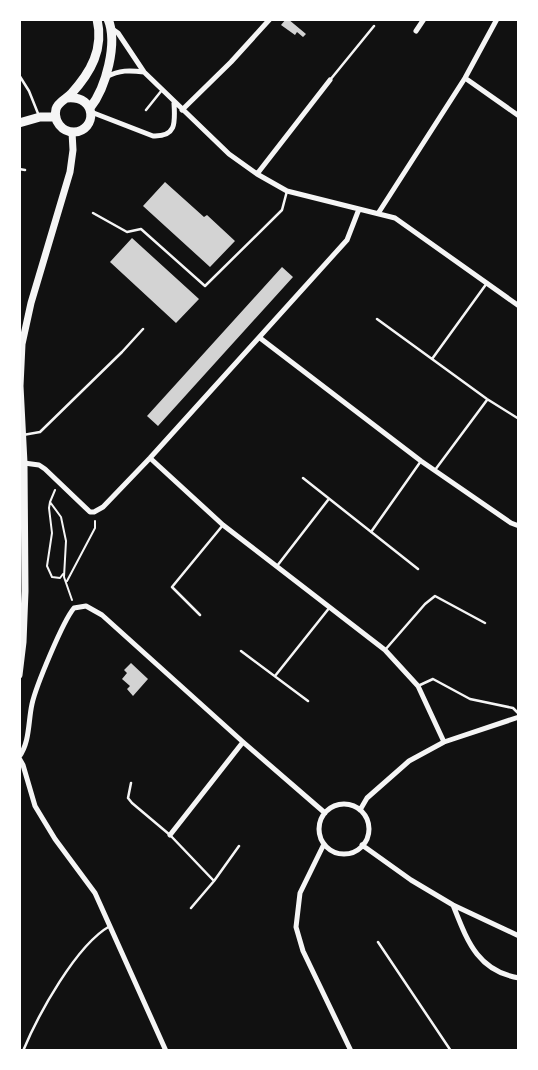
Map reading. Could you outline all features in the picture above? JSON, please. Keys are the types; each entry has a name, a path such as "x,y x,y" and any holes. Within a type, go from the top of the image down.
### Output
{"main road":[{"path":"67,98 81,99 90,110 90,119 81,130 72,132 61,127 56,110 59,104 82,82 96,56 99,44 97,19"},
{"path":"90,110 110,61 110,22"},
{"path":"19,123 40,117 56,117"}],"street":[{"path":"182,110 270,19"},
{"path":"416,31 424,19"},
{"path":"379,212 465,78 497,19"},
{"path":"110,22 144,72 229,154 257,174 287,191 395,218 519,306"},
{"path":"105,78 123,70 144,72"},
{"path":"465,78 519,116"},
{"path":"257,174 330,80"},
{"path":"90,110 153,136 162,137 170,134 174,125 174,102"},
{"path":"19,675 24,619 24,463 20,386 24,332 70,172 72,132"},
{"path":"24,463 39,465 86,509 94,512 103,507 347,240 359,209"},
{"path":"260,338 421,461 519,526"},
{"path":"150,458 223,525 386,650 418,687 444,742"},
{"path":"166,1051 89,883 55,839 35,806 19,758 25,747 35,692 74,608 86,606 102,615 325,813"},
{"path":"360,810 367,798 410,761 444,742 519,715"},
{"path":"170,835 243,742"},
{"path":"346,804 360,810 368,823 368,831 362,845 357,850 343,854 329,849 319,832 325,813 331,808 346,804"},
{"path":"324,844 300,893 296,927 303,951 351,1051"},
{"path":"362,845 411,880 453,905 519,936"},
{"path":"453,905 466,937 485,965 506,976 519,978"}],"lane":[{"path":"330,80 374,26"},
{"path":"19,75 40,117"},
{"path":"146,110 162,90"},
{"path":"19,169 24,170"},
{"path":"93,213 127,232 141,229 205,286 282,210 287,191"},
{"path":"432,359 487,283"},
{"path":"377,319 519,419"},
{"path":"23,435 40,432 143,329"},
{"path":"435,470 487,399"},
{"path":"370,532 421,461"},
{"path":"303,478 418,569"},
{"path":"277,566 329,499"},
{"path":"200,615 172,587 223,525"},
{"path":"386,650 435,596 485,623"},
{"path":"275,676 330,607"},
{"path":"241,651 308,701"},
{"path":"418,687 433,679 470,699 513,708 519,715"},
{"path":"131,783 128,798 170,835 214,881"},
{"path":"191,908 239,846"},
{"path":"23,1051 52,993 80,954 96,936 111,926"},
{"path":"378,942 451,1051"}],"path":[{"path":"58,481 49,508 52,533 47,566 52,577 60,578 64,573"},
{"path":"50,502 61,517 66,541 64,573 74,608"},
{"path":"66,582 95,528 94,512"}],"building":[{"path":"286,19 306,34 303,37 297,32 295,35 281,25"},
{"path":"165,182 235,241 210,267 143,206"},
{"path":"132,238 199,299 176,323 110,262"},
{"path":"282,267 293,277 158,426 147,416"},
{"path":"131,663 148,679 133,696 127,689 130,686 122,679 127,673 124,670"}]}
